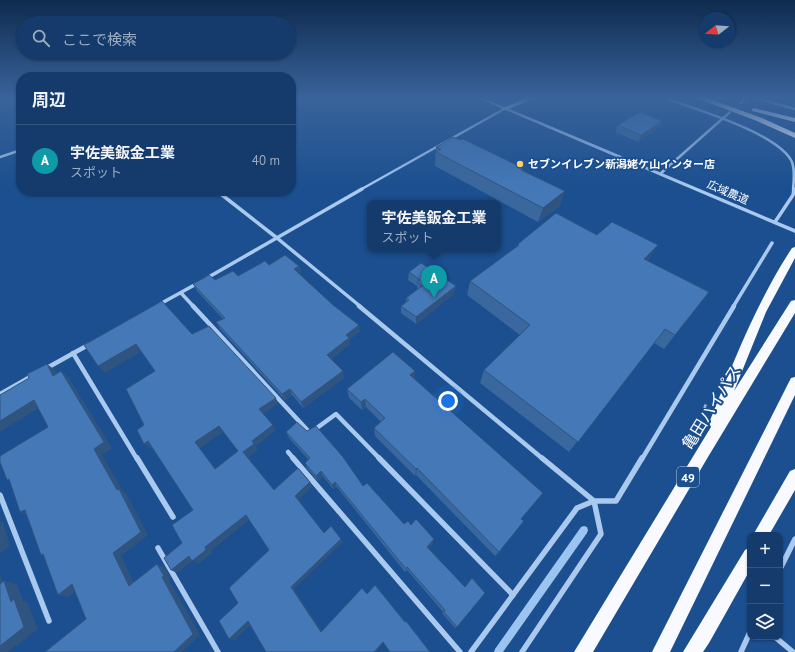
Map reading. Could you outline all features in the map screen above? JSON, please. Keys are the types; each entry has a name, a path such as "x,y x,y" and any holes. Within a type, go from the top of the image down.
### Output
{"highway":[{"path":"779,127 795,136"},
{"path":"703,452 767,298 793,253"},
{"name":"亀田バイパス","path":"584,652 703,452 795,304"},
{"path":"660,652 795,382"},
{"path":"763,532 795,476"},
{"path":"692,652 703,637 747,560"}],"street":[{"path":"154,308 323,210 471,127"},
{"name":"広域農道","path":"548,127 795,231"},
{"path":"660,174 713,127"},
{"path":"743,127 770,141 785,152 792,162 795,173 793,195 775,222"},
{"path":"0,158 16,152"},
{"path":"223,196 277,238 594,501 601,534 522,652"},
{"path":"471,652 577,508 594,501 616,502 772,243"},
{"path":"181,293 310,433 336,414 513,595"},
{"path":"40,372 94,342"},
{"path":"73,353 173,517"},
{"path":"0,394 33,375"},
{"path":"288,452 460,652"},
{"path":"0,495 49,621"},
{"path":"780,568 795,539"},
{"path":"158,548 218,652"},
{"path":"741,652 747,639"},
{"path":"779,640 793,652"}],"building":[{"path":"624,127 652,127 641,135"},
{"path":"453,137 460,140 463,139 523,168 521,170 565,191 543,208 436,152 441,149 436,147"},
{"path":"556,213 597,235 612,222 658,245 644,259 709,292 675,335 665,329 578,442 484,370 530,325 470,281 519,245 518,244"},
{"path":"285,255 299,266 294,269 333,305 359,325 346,335 349,338 327,355 343,371 301,402 290,389 282,394 216,322 225,318 193,284 209,275 215,280 233,271 238,276 265,261 269,265"},
{"path":"421,263 456,286 416,317 401,306 409,300 406,298 422,286 417,282 420,280 409,272"},
{"path":"162,301 192,334 209,326 276,398 259,409 273,425 252,441 254,444 243,452 274,490 298,468 310,482 295,496 324,533 331,526 341,539 291,587 321,632 362,588 367,594 375,585 430,652 390,652 383,642 374,652 266,652 248,621 229,639 219,621 238,603 229,588 269,550 246,515 205,547 206,550 192,561 189,556 171,570 164,558 182,543 172,525 193,510 148,441 144,444 137,430 144,425 126,389 155,371 136,344 98,366 84,345","holes":["219,426 238,451 215,469 195,442"]},
{"path":"393,352 415,371 410,375 543,493 521,519 524,521 499,552 417,468 416,469 374,428 385,418 365,399 361,402 347,389"},
{"path":"47,364 53,376 61,371 104,442 94,449 117,490 119,489 141,532 113,553 129,586 157,564 164,576 162,577 193,634 174,652 45,652 86,619 72,584 58,595 43,554 41,555 25,510 20,512 9,479 7,480 0,462 0,456 48,427 34,400 0,421 0,395 29,378 27,374"},
{"path":"297,422 307,431 316,426 343,457 363,486 367,483 404,524 408,521 411,525 416,519 434,539 427,547 465,587 472,578 485,593 457,627 444,612 445,610 407,567 406,569 335,482 332,485 321,471 316,476 305,463 310,458 286,432"},
{"path":"4,581 11,602 14,599 24,627 0,646 0,584"}],"waterway":[{"path":"498,652 584,530"}],"place":[{"name":"セブンイレブン新潟姥ケ山インター店","path":"520,164"},
{"name":"宇佐美鈑金工業","path":"434,298"}]}
